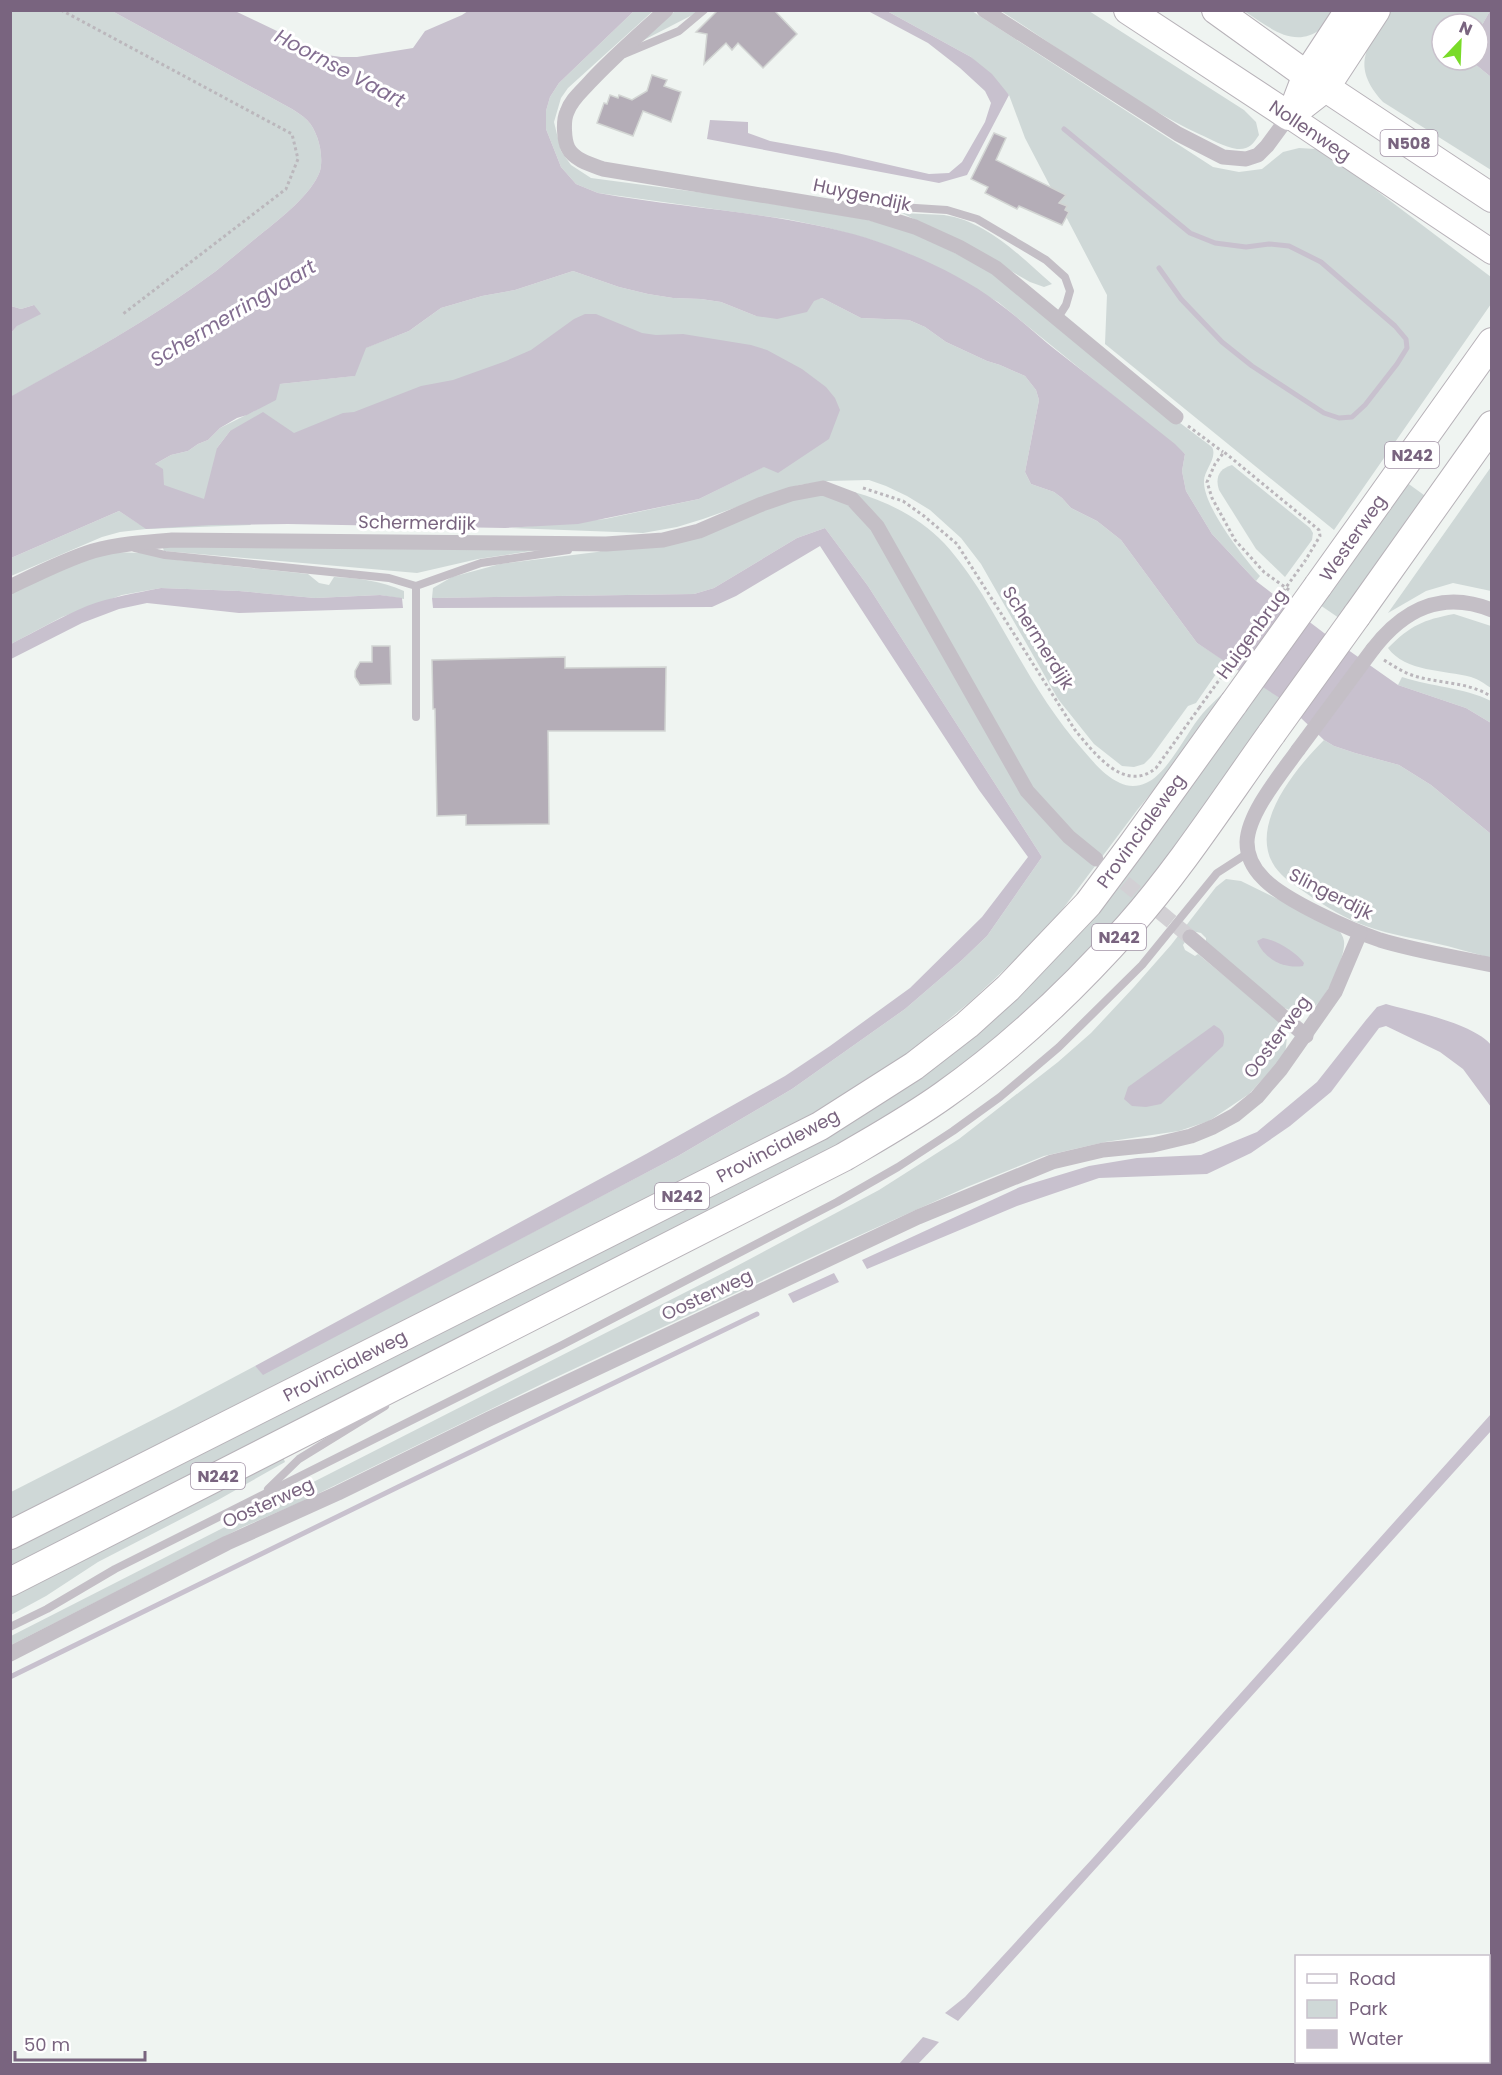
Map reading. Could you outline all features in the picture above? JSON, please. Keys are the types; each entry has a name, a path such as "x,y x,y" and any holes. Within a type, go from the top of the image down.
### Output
{"highway":[{"name":"Nollenweg","path":"1128,10 1289,116"},
{"name":"N508","path":"1216,10 1315,81 1491,198"},
{"path":"1289,116 1315,81 1376,10"},
{"name":"Westerweg","path":"1318,586 1491,342"},
{"name":"N242","path":"10,1582 844,1157 944,1095 1044,1013 1130,926 1160,888 1357,615 1491,425"},
{"name":"Huigenbrug","path":"1234,703 1318,586"},
{"name":"Provincialeweg","path":"10,1535 820,1126 886,1085 967,1025 1008,988 1088,904 1234,703"}],"main road":[{"path":"1315,81 1347,10"},
{"name":"Nollenweg","path":"1289,116 1487,249"}],"street":[{"name":"Huygendijk","path":"666,10 611,59 574,99 566,114 568,148 579,159 603,169 870,213 915,226 996,268 1176,417"},
{"path":"984,10 1178,134 1223,157 1246,159 1258,154 1267,146 1289,116"},
{"path":"823,488 852,499 877,526 1027,791 1069,837 1096,859"},
{"name":"Schermerdijk","path":"10,587 54,566 91,552 124,545 172,540 606,544 663,540 699,531 781,497 823,488"},
{"path":"1248,853 1248,835 1252,823 1276,780 1373,649 1400,620 1437,603 1464,602 1491,610"},
{"name":"Slingerdijk","path":"1248,853 1263,878 1278,891 1360,933 1491,965"},
{"name":"Oosterweg","path":"10,1654 227,1543 338,1493 489,1419 918,1217 1052,1162 1103,1150 1153,1145 1191,1136 1213,1127 1235,1115 1257,1097 1281,1069 1335,992 1360,933"},
{"path":"1190,937 1306,1036"}],"lane":[{"name":"Huygendijk","path":"611,59 679,31 704,10"},
{"path":"870,213 900,207 947,210 977,219 1046,260 1065,277 1070,291 1066,305 1057,319"},
{"path":"124,545 165,555 389,578 416,586 481,563 606,544"},
{"path":"416,586 416,717"},
{"path":"10,1627 47,1609 125,1563 562,1346 837,1202 935,1143 1000,1097 1059,1047 1142,965 1217,873 1248,853"},
{"path":"403,1393 426,1371"},
{"path":"263,1494 299,1459 395,1400"}],"path":[{"path":"61,10 292,134 298,159 286,189 123,314"},
{"path":"1176,417 1224,452"},
{"name":"Schermerdijk","path":"823,488 855,486 878,491 903,501 957,544 1075,730 1097,756 1120,772 1131,777 1148,775 1156,768 1199,708"},
{"name":"Huigenbrug","path":"1199,708 1305,561"}],"green space":[{"path":"11,11 112,11 300,114 314,130 319,144 321,165 316,180 295,206 192,289 141,322 11,397 11,333 34,305 21,309 11,306"},
{"path":"634,11 653,11 568,88 561,98 554,122 561,151 571,165 591,178 712,194 864,219 914,232 994,273 1143,395 1212,447 1213,456 1204,478 1206,493 1226,532 1260,576 1256,581 1212,534 1186,491 1182,471 1185,454 998,302 909,254 869,239 786,219 598,193 576,184 561,167 546,129 546,111 550,97 559,83"},
{"path":"675,11 700,11 640,42"},
{"path":"887,11 972,11 1213,167 1239,172 1262,169 1283,152 1299,148 1316,149 1348,169 1491,277 1491,304 1334,530 1105,344 1107,295 1025,138 1009,95 971,57"},
{"path":"1001,11 1089,11 1244,110 1256,122 1259,135 1250,146 1237,149 1199,134 1148,107"},
{"path":"1244,11 1336,11 1321,29 1311,35 1301,37 1281,34"},
{"path":"1389,11 1490,11 1430,12 1430,72 1485,72 1491,77 1491,170 1383,102 1367,77 1365,66 1365,56 1374,35"},
{"path":"902,213 944,215 975,225 989,232 1016,252 1052,284 1044,287 1030,282 969,247"},
{"path":"573,271 619,287 648,294 721,302 756,316 822,298 861,318 909,320 925,327 946,342 1025,376 1036,390 1039,400 1025,472 1031,484 1054,492 1071,508 1097,521 1121,540 1197,643 1225,661 1196,703 1188,706 1151,757 1144,764 1134,767 1122,766 1094,744 1058,699 981,564 961,538 930,510 886,486 869,480 827,481 799,485 677,527 643,533 511,528 605,519 699,499 763,467 294,433 230,431 217,448 221,469 251,525 120,532 102,537 11,576 11,558 119,511 139,524 171,524 163,485 155,464 171,455 188,451 208,440 220,428 258,409 280,384 354,376 365,348 409,331 441,308 482,296 515,290"},
{"path":"1232,465 1310,528 1313,533 1312,540 1285,577 1256,549 1219,490 1219,474"},
{"path":"1491,467 1491,591 1453,583 1426,591 1388,613"},
{"path":"1406,482 1428,498 1339,618 1320,605"},
{"path":"854,492 879,500 914,518 944,543 982,594 1054,714 1091,760 1115,780 1133,786 1154,778 1169,762 1203,713 1225,691 1173,767 1138,809 1059,914 971,1001 871,1084 11,1523 11,1492 255,1366 263,1374 678,1156 792,1089 905,1009 987,936 1042,857 868,586 825,528 797,538 714,588 694,594 432,598 433,588 452,577 500,564 597,552 808,495"},
{"path":"162,545 564,546 478,559 417,573 164,551"},
{"path":"112,552 141,553 178,560 308,574 319,583 329,585 334,577 362,579 404,591 404,599 380,595 315,598 239,591 161,588 122,595 62,617 11,644 11,592 93,556"},
{"path":"1454,614 1491,626 1491,688 1471,677 1426,669 1404,662 1388,648 1418,625"},
{"path":"1402,677 1470,693 1491,701 1491,723 1466,708 1398,685"},
{"path":"1263,686 1281,699 1173,854 1116,925 986,1051 839,1148 11,1572 11,1544 932,1063"},
{"path":"1324,740 1355,753 1399,765 1431,785 1491,834 1491,958 1358,923 1309,895 1275,867 1268,851 1267,834 1271,816 1289,782"},
{"path":"1226,879 1241,881 1338,929 1344,939 1344,948 1335,976 1320,1001 1308,1010 1296,1011 1284,1008 1206,945 1206,938 1201,933 1192,931 1183,945 1185,950 1195,956 1198,954 1281,1023 1287,1037 1285,1055 1249,1094 1209,1121 1179,1131 1105,1142 1044,1156 967,1187 546,1382 301,1502 243,1527 11,1645 11,1636 733,1268 879,1190 959,1139 1058,1062 1091,1033 1171,945 1216,887"},
{"path":"283,1457 285,1462 218,1500 98,1562 46,1596 11,1615 11,1594"}],"water":[{"path":"112,11 235,11 327,55 357,57 413,48 425,31 468,11 634,11 559,83 550,97 546,111 546,129 561,167 576,184 598,193 801,222 834,229 900,250 935,265 983,292 1185,454 1182,471 1186,491 1212,534 1256,581 1398,685 1466,708 1491,723 1491,834 1431,785 1399,765 1334,746 1324,740 1281,699 1197,643 1121,540 1097,521 1071,508 1054,492 1031,484 1025,472 1039,400 1036,390 1025,376 946,342 925,327 909,320 861,318 822,298 814,301 807,312 777,319 756,316 721,302 648,294 619,287 573,271 515,290 482,296 441,308 409,331 366,348 355,376 280,384 276,400 237,418 220,428 208,440 188,451 171,455 155,464 163,469 164,485 204,499 217,448 230,431 263,412 294,433 421,386 453,380 506,361 531,350 574,319 585,314 596,314 642,333 683,334 751,345 767,350 802,369 826,387 835,398 840,410 829,439 778,473 764,467 699,499 578,524 505,528 288,524 146,529 119,511 11,558 10,397 89,353 192,289 295,206 316,180 320,171 321,151 317,137 311,125 302,116"},
{"path":"868,11 887,11 971,57 992,74 1009,95 967,175 939,183 707,139 710,120 748,122 748,133 770,141 837,153 929,174 949,173 962,162 985,122 991,103 985,91 928,43"},
{"path":"1492,11 1491,77 1485,72 1490,72 1489,12"},
{"path":"34,305 41,314 17,326 11,333 11,306 21,309"},
{"path":"825,528 868,586 1042,857 987,936 962,960 905,1009 792,1089 678,1156 263,1375 255,1366 646,1154 785,1076 830,1046 910,988 982,917 1028,857 979,790 820,546 736,596 712,607 433,608 432,598 694,594 714,588 797,538"},
{"path":"161,588 239,591 315,598 380,595 402,598 403,608 239,613 147,603 119,609 82,623 11,659 11,644 87,606"},
{"path":"1263,938 1274,941 1291,951 1304,963 1303,966 1289,966 1270,958 1257,941"},
{"path":"1386,1004 1458,1025 1472,1031 1492,1046 1491,1107 1463,1069 1440,1052 1386,1026 1379,1028 1331,1092 1290,1126 1251,1153 1207,1174 1099,1178 1017,1206 867,1269 862,1260 1020,1187 1089,1166 1137,1158 1201,1155 1257,1132 1317,1082 1377,1007"},
{"path":"1214,1025 1223,1033 1223,1046 1161,1104 1146,1107 1132,1106 1124,1099 1128,1087"},
{"path":"834,1273 839,1282 793,1303 788,1294"},
{"path":"1491,1414 1491,1431 958,2021 945,2013 965,1997 1092,1859"},
{"path":"923,2037 939,2042 918,2064 899,2064"}],"building":[{"path":"718,10 774,10 797,34 763,68 738,43 732,50 726,43 704,64 707,34 696,32"},
{"path":"652,75 667,80 664,86 681,92 671,122 643,111 633,136 597,123 604,103 607,104 610,95 618,98 619,95 632,100 647,91"},
{"path":"994,133 1006,138 996,160 1066,195 1059,203 1067,206 1065,210 1069,212 1062,225 1019,206 1017,209 985,193 988,187 971,179"},
{"path":"372,646 390,646 391,684 360,685 355,677 355,671 360,662 372,662"},
{"path":"565,657 565,668 666,667 665,731 548,731 549,824 466,825 466,815 437,816 432,660"}],"waterway":[{"path":"1064,129 1190,233 1215,243 1246,247 1269,244 1289,246 1321,262 1395,326 1406,339 1407,348 1365,405 1352,417 1339,418 1324,413 1252,366 1222,342 1181,299 1159,268"},
{"path":"10,1677 757,1314"}],"tunnel":[{"path":"1107,868 1190,937"}],"water label":[{"name":"Hoornse Vaart","path":"340,68"},
{"name":"Schermerringvaart","path":"233,313"}]}
